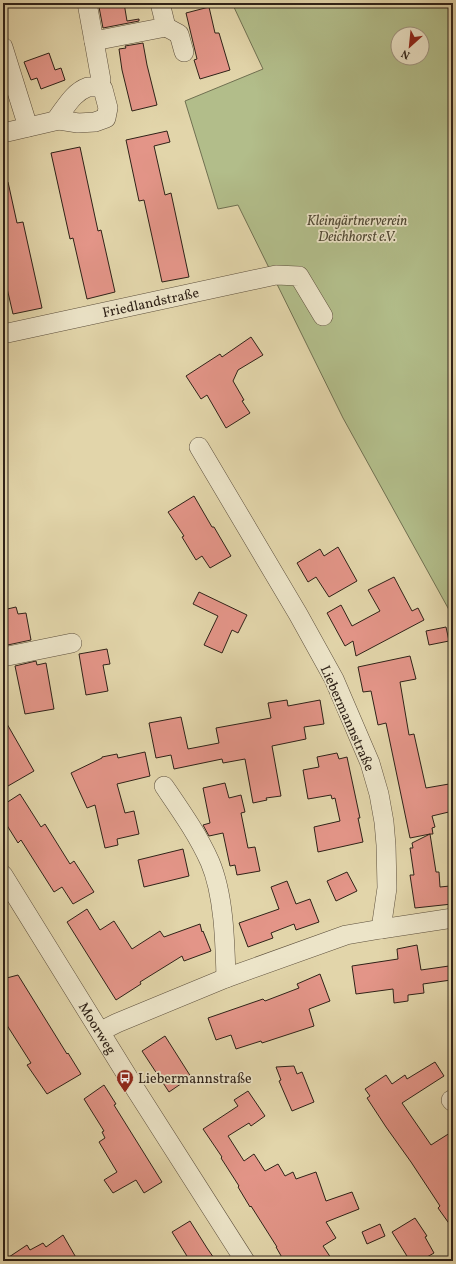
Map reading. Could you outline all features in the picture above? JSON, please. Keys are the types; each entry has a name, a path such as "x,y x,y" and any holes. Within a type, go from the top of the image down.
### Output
{"street":[{"path":"87,3 101,80 99,87"},
{"path":"160,3 166,27"},
{"path":"94,41 166,27 179,34 184,52"},
{"path":"3,47 28,127"},
{"path":"3,133 59,120 78,123 95,122 106,118 108,108 103,89 99,87 88,87 81,90 68,103 58,117 59,120"},
{"name":"Friedlandstraße","path":"3,334 276,275 299,276 323,316"},
{"name":"Liebermannstraße","path":"199,447 298,614 334,679 370,763 379,794 386,845 387,888 381,929"},
{"path":"3,658 72,643"},
{"path":"164,786 190,824 210,863 215,877 222,919 226,978"},
{"name":"Moorweg","path":"3,875 136,1090 245,1261"},
{"path":"100,1031 226,978 346,934 453,918"}],"green space":[{"name":"Kleingärtnerverein Deichhorst e.V.","path":"232,3 453,3 453,617 343,418 238,205 218,209 185,101 263,69"}],"building":[{"path":"124,3 127,21 139,19 139,21 103,28 99,7"},
{"path":"209,7 215,33 219,33 230,70 200,79 194,60 197,59 186,13"},
{"path":"143,43 157,105 132,111 122,70 119,49 126,48 125,46"},
{"path":"49,53 55,70 61,68 65,80 41,89 37,78 31,80 24,62"},
{"path":"167,131 170,142 154,146 165,195 171,193 189,277 162,282 144,200 139,201 126,140"},
{"path":"80,147 98,231 101,230 115,292 87,299 73,238 70,239 51,153"},
{"path":"8,182 17,223 23,222 42,308 13,314 3,271 3,183"},
{"path":"251,337 263,355 238,370 233,381 244,400 242,401 250,413 226,428 207,395 201,399 186,376 220,354 222,357"},
{"path":"194,496 231,556 210,568 202,556 196,560 182,537 184,536 168,512"},
{"path":"338,547 357,581 329,597 316,577 308,582 297,563 320,549 324,556"},
{"path":"394,577 412,611 418,608 424,620 356,656 353,641 345,646 327,613 341,605 352,626 380,611 368,590"},
{"path":"199,592 247,615 238,633 232,630 222,653 204,645 218,616 193,604"},
{"path":"16,607 18,614 26,613 31,640 3,646 3,610"},
{"path":"446,627 449,641 429,645 426,631"},
{"path":"107,649 110,664 103,665 108,691 86,695 79,654"},
{"path":"410,656 416,679 400,682 409,735 414,734 426,788 449,784 453,811 432,816 435,827 432,828 433,834 410,838 386,723 378,725 371,691 363,692 358,667"},
{"path":"36,661 37,665 46,663 54,709 25,714 15,666"},
{"path":"287,700 288,706 320,700 324,724 304,727 306,739 272,746 281,796 266,798 267,800 253,803 245,759 223,763 222,759 174,769 171,755 156,758 149,723 181,717 188,749 219,743 216,728 271,718 268,703"},
{"path":"3,717 34,771 8,786 3,778"},
{"path":"145,752 150,776 117,784 125,813 134,811 139,834 117,839 118,845 105,848 95,805 87,808 71,773 102,757 117,754 118,758"},
{"path":"337,753 339,759 347,757 360,818 358,818 363,842 318,852 314,827 340,821 335,798 332,799 331,795 308,799 303,770 319,767 317,757"},
{"path":"225,783 229,798 241,795 245,812 241,813 248,848 255,847 260,871 237,875 235,865 230,866 223,833 209,836 203,825 210,823 203,788"},
{"path":"20,794 41,827 45,824 70,864 74,861 94,892 73,904 62,887 54,892 21,840 18,843 3,819 3,805"},
{"path":"430,834 436,872 439,872 440,887 450,886 452,904 415,908 410,875 414,875 410,848 413,848 412,843"},
{"path":"183,849 189,876 144,887 138,860"},
{"path":"347,872 357,891 336,901 327,881"},
{"path":"287,881 296,904 310,899 319,922 296,930 294,924 271,933 273,938 248,947 239,923 279,909 271,887"},
{"path":"87,909 100,930 114,921 132,949 160,931 164,937 200,924 211,951 184,961 182,956 140,982 141,984 116,1000 67,922"},
{"path":"417,945 421,970 449,966 451,980 423,984 424,993 408,995 408,1001 394,1003 393,989 356,994 352,966 398,959 397,949"},
{"path":"320,974 330,1001 309,1009 314,1026 262,1043 261,1041 236,1049 231,1035 216,1040 208,1018 263,999 265,1001 299,988 297,984"},
{"path":"18,975 81,1074 47,1094 27,1065 31,1063 3,1019 3,979"},
{"path":"165,1036 191,1077 169,1092 142,1051"},
{"path":"435,1062 444,1076 402,1103 431,1145 453,1131 453,1229 438,1208 440,1206 367,1098 370,1096 365,1089 386,1075 392,1084 405,1075 407,1079"},
{"path":"294,1066 297,1074 302,1072 314,1102 292,1111 279,1081 281,1080 276,1067"},
{"path":"104,1085 116,1104 114,1105 162,1182 144,1193 136,1180 113,1193 104,1180 117,1172 99,1142 105,1138 102,1132 104,1131 84,1099"},
{"path":"248,1091 265,1116 251,1126 249,1123 228,1136 244,1161 254,1154 265,1171 278,1164 285,1176 293,1172 296,1179 316,1172 326,1201 352,1192 359,1209 326,1222 336,1238 323,1246 333,1261 284,1261 277,1247 238,1187 239,1186 221,1158 222,1157 203,1129 238,1106 234,1100"},
{"path":"415,1218 427,1236 425,1237 434,1253 420,1261 410,1261 392,1232"},
{"path":"190,1221 216,1261 190,1261 172,1232"},
{"path":"380,1224 385,1236 367,1244 362,1232"},
{"path":"63,1235 78,1261 3,1261 27,1245 30,1250 43,1243 46,1247"}],"place":[{"name":"Liebermannstraße","path":"125,1093"}]}
